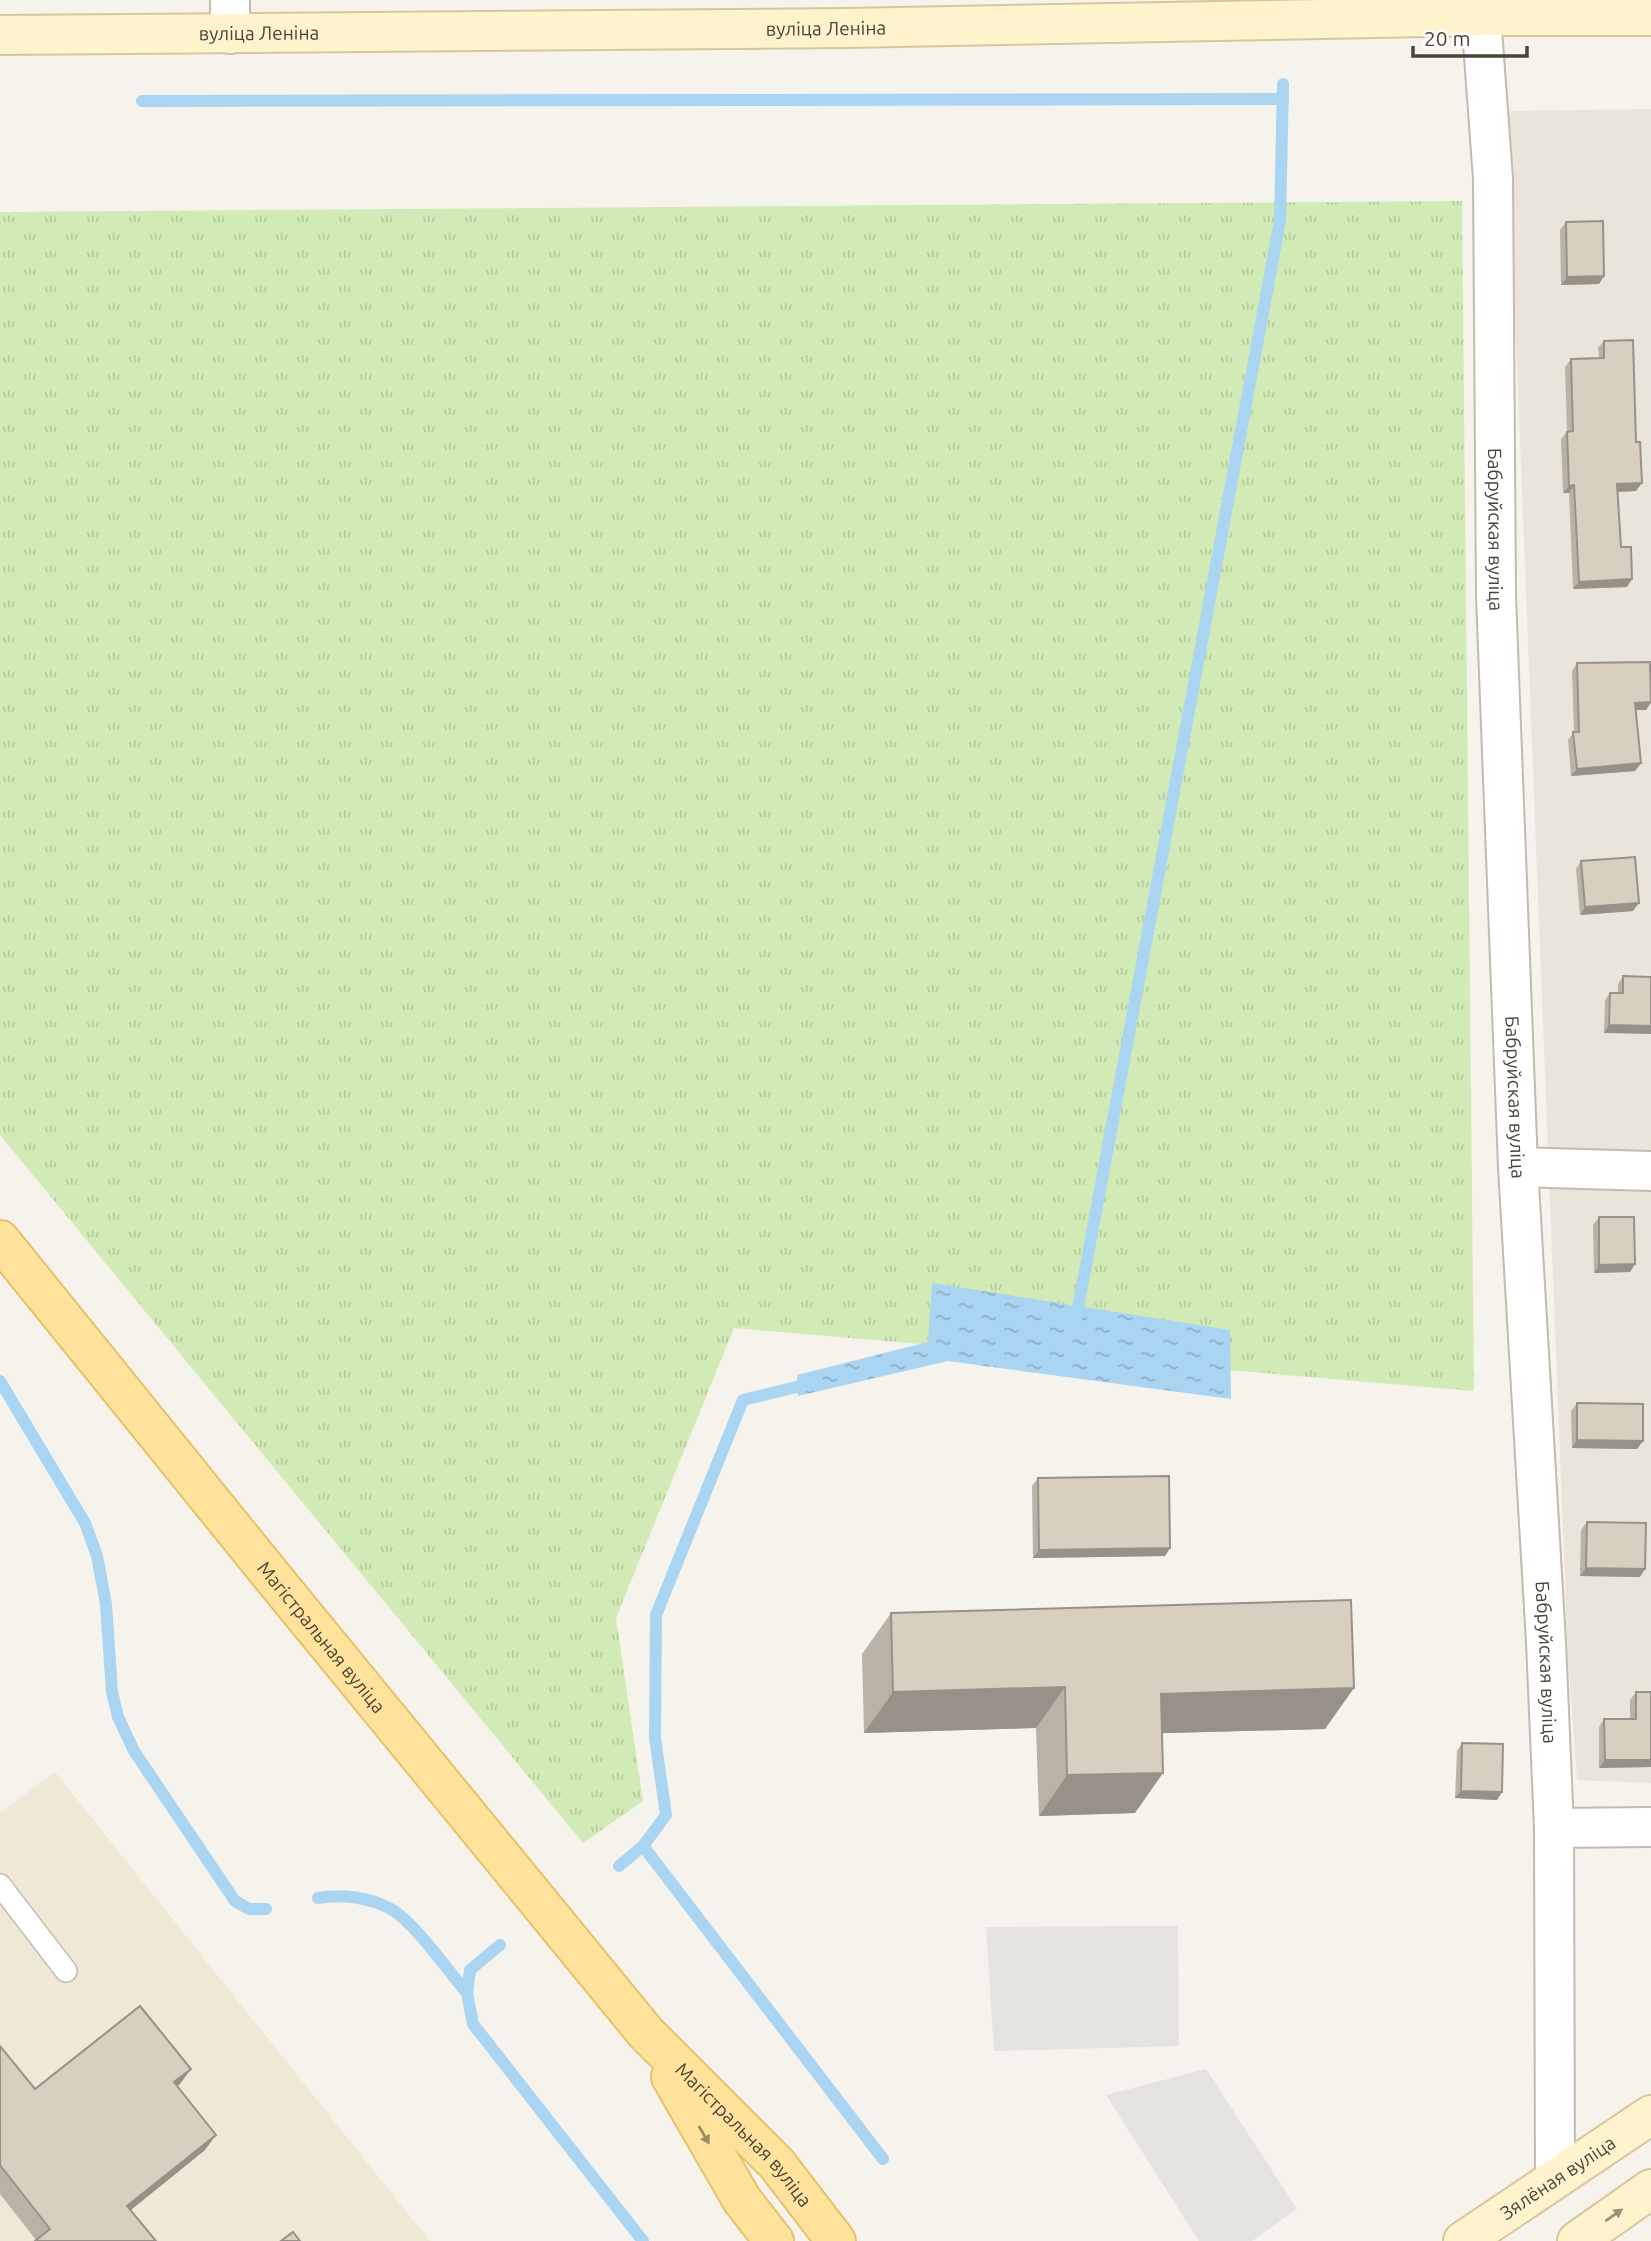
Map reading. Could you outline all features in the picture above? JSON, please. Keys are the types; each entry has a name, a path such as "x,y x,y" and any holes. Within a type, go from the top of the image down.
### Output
{"main road":[{"name":"вуліца Леніна","path":"0,35 230,17 847,14 1481,16 1536,8 1651,16"},
{"name":"Магістральная вуліца","path":"6,1260 646,2033 777,2164 836,2241"},
{"name":"Магістральная вуліца","path":"646,2033 742,2200 774,2241"},
{"name":"Зялёная вуліца","path":"1463,2241 1651,2115"},
{"path":"1577,2241 1651,2189"}],"street":[{"name":"Бабруйская вуліца","path":"1481,16 1493,179 1496,596 1518,1167 1546,1642 1554,1828 1555,2177"},
{"path":"1518,1167 1651,1171"},
{"path":"1554,1828 1651,1827"}],"lane":[{"path":"0,1885 66,1971"}],"shaded area":[{"path":"1651,109 1651,1783 1577,1780 1568,1658 1507,111"},
{"path":"55,1772 430,2241 0,2241 0,1813"},
{"path":"1178,1926 1179,2046 994,2051 986,1927"},
{"path":"1206,2069 1297,2209 1252,2241 1199,2241 1106,2095"}],"green space":[{"path":"1462,201 1474,1391 734,1328 616,1618 643,1801 583,1843 0,1135 0,212"}],"water":[{"path":"932,1283 1230,1330 1231,1399 948,1361 798,1396 797,1375 928,1342"}],"building":[{"path":"1603,221 1604,276 1567,277 1566,222"},
{"path":"1633,340 1636,442 1640,442 1642,483 1617,484 1621,547 1631,547 1632,579 1579,582 1574,485 1569,486 1567,432 1573,431 1571,359 1604,358 1604,341"},
{"path":"1650,662 1651,702 1635,703 1641,763 1577,769 1573,732 1579,732 1577,663"},
{"path":"1635,857 1639,903 1585,907 1581,861"},
{"path":"1623,976 1651,977 1651,1026 1609,1025 1610,993 1623,993"},
{"path":"1599,1217 1634,1217 1635,1264 1599,1265"},
{"path":"1577,1403 1643,1404 1643,1441 1577,1440"},
{"path":"1169,1476 1170,1548 1039,1550 1038,1478"},
{"path":"1587,1522 1646,1523 1645,1569 1586,1568"},
{"path":"1351,1600 1354,1688 1161,1694 1163,1773 1067,1775 1065,1687 893,1692 891,1613"},
{"path":"1636,1692 1651,1692 1651,1760 1605,1760 1604,1719 1636,1719"},
{"path":"1462,1743 1503,1744 1502,1792 1461,1791"},
{"path":"140,2006 191,2069 174,2082 216,2135 127,2206 156,2241 35,2241 50,2229 0,2165 0,2046 35,2089"},
{"path":"293,2232 300,2241 281,2241"}],"waterway":[{"path":"1072,1320 1076,1319 1280,221 1283,84"},
{"path":"142,101 1283,99"},
{"path":"0,1381 85,1523 97,1556 106,1604 112,1692 118,1717 134,1751 235,1901 249,1909 266,1909"},
{"path":"813,1383 743,1400 656,1615 655,1738 666,1815 643,1846 883,2159"},
{"path":"619,1866 643,1846"},
{"path":"318,1898 355,1898 391,1909 420,1936 467,1993"},
{"path":"500,1945 470,1970 467,1993 473,2024 643,2241"}]}
